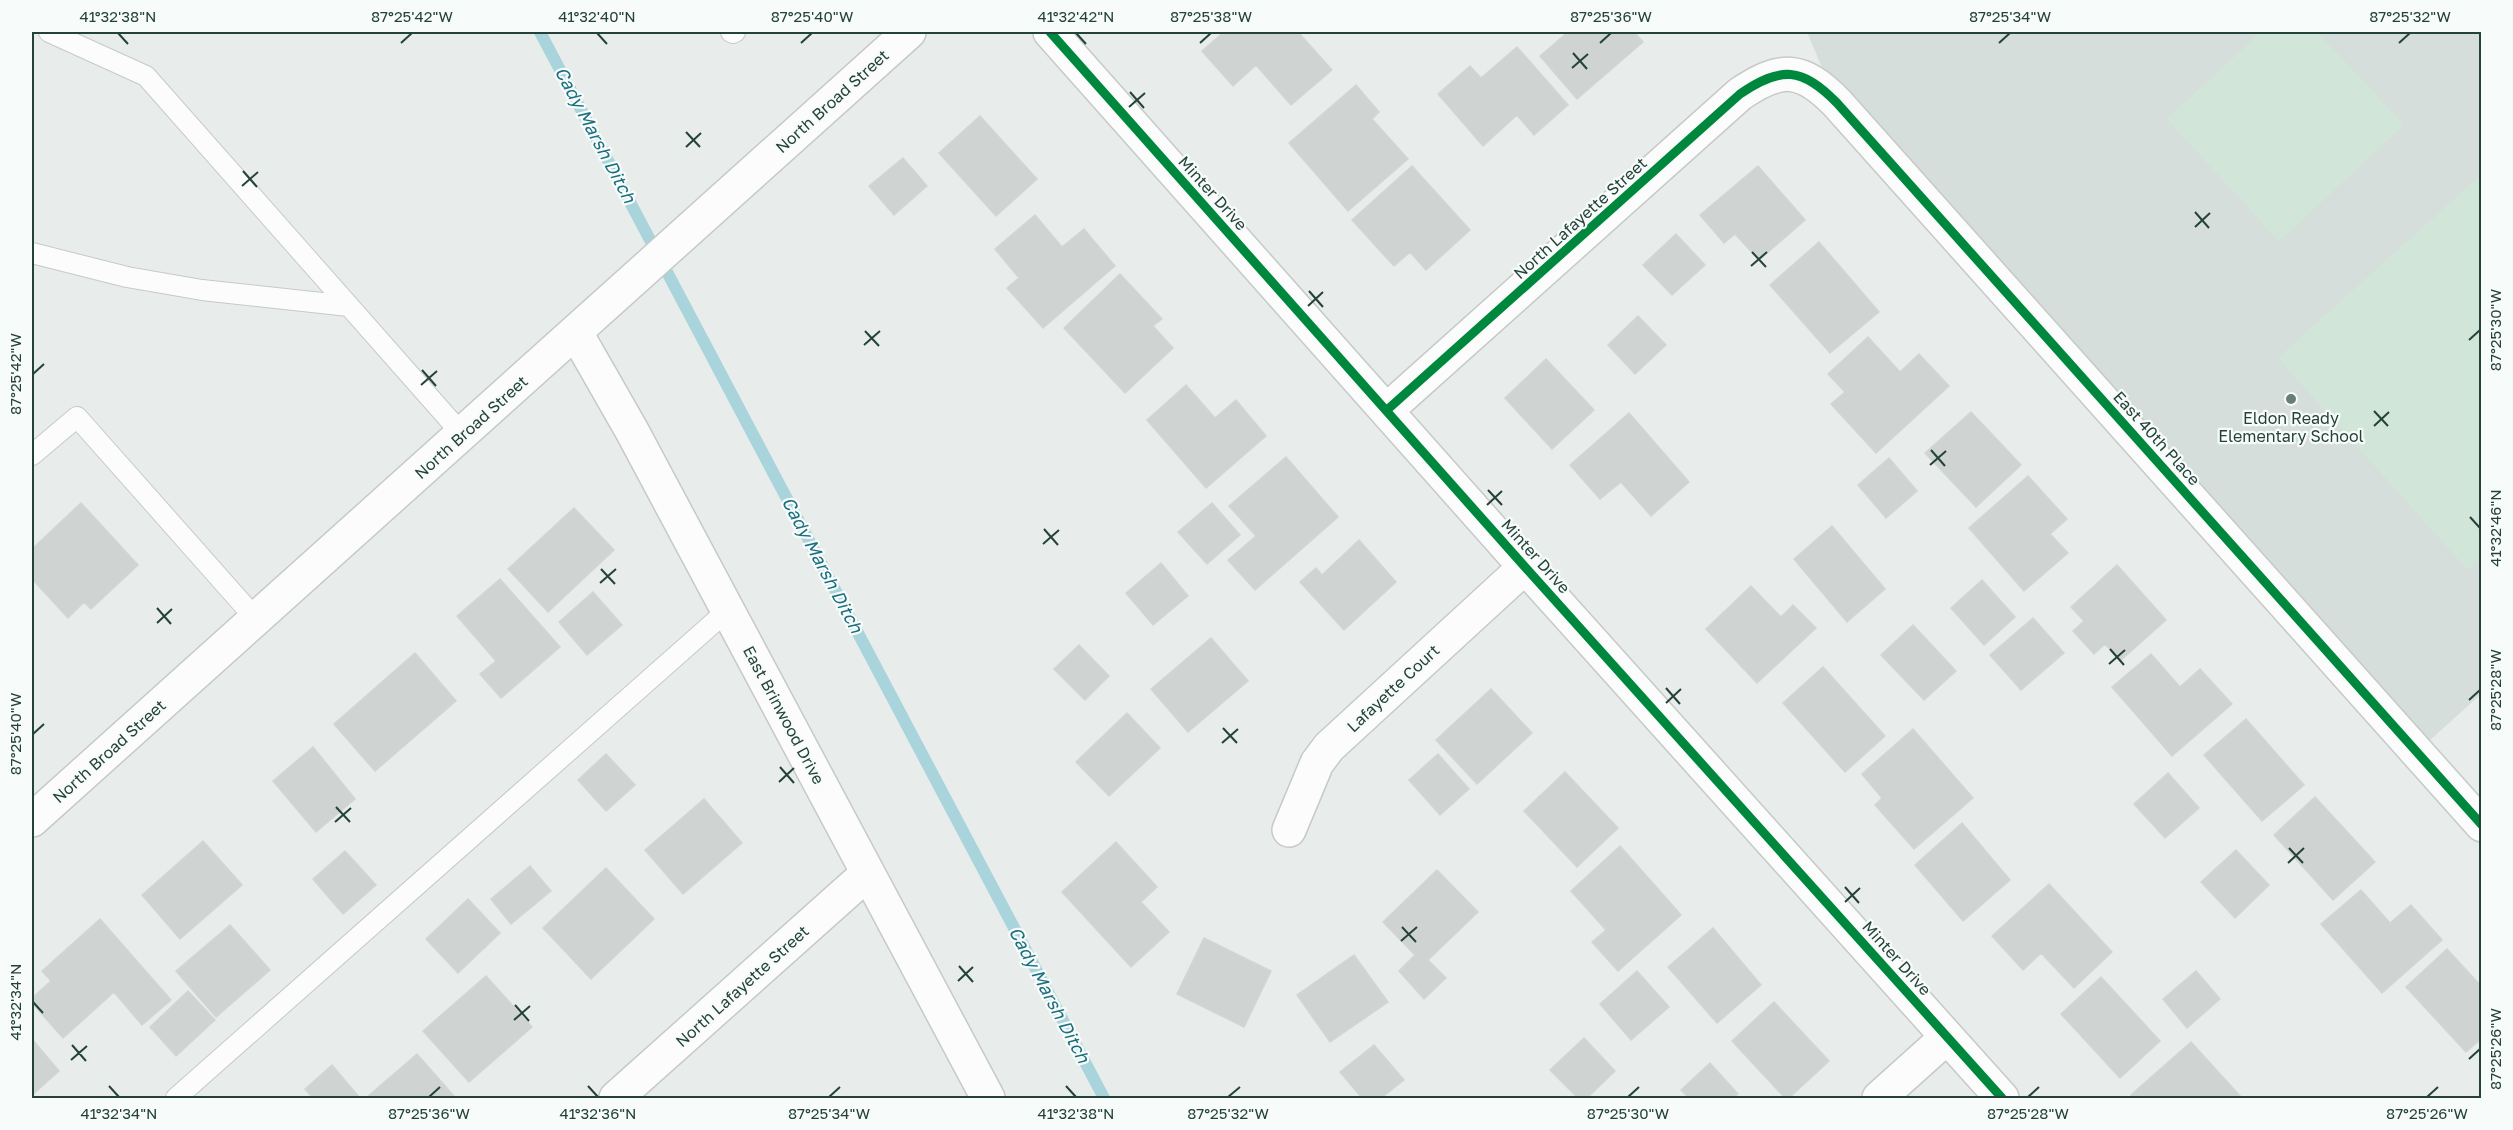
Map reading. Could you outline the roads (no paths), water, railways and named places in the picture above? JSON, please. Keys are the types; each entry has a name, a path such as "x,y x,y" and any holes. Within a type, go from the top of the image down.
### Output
{"street":[{"name":"North Broad Street","path":"32,820 909,32"},
{"name":"Minter Drive","path":"1050,32 1525,567 2002,1098"},
{"name":"North Lafayette Street","path":"1387,410 1740,94 1761,80 1787,74 1805,77"},
{"name":"East 40th Place","path":"1805,77 1826,91 1837,103 2481,825"},
{"name":"East Brinwood Drive","path":"576,333 632,431 988,1098"},
{"name":"Lafayette Court","path":"1289,830 1317,763 1329,747 1525,567"},
{"name":"North Lafayette Street","path":"616,1098 868,873"},
{"path":"1879,1098 1947,1037"}],"lane":[{"path":"49,32 146,76 462,434"},
{"path":"32,253 127,277 202,290 349,306"},
{"path":"32,455 77,417 256,619"},
{"path":"176,1098 728,610"}],"waterway":[{"name":"Cady Marsh Ditch","path":"540,32 1104,1098"}],"place":[{"name":"Eldon Ready Elementary School","path":"2291,399"}]}
